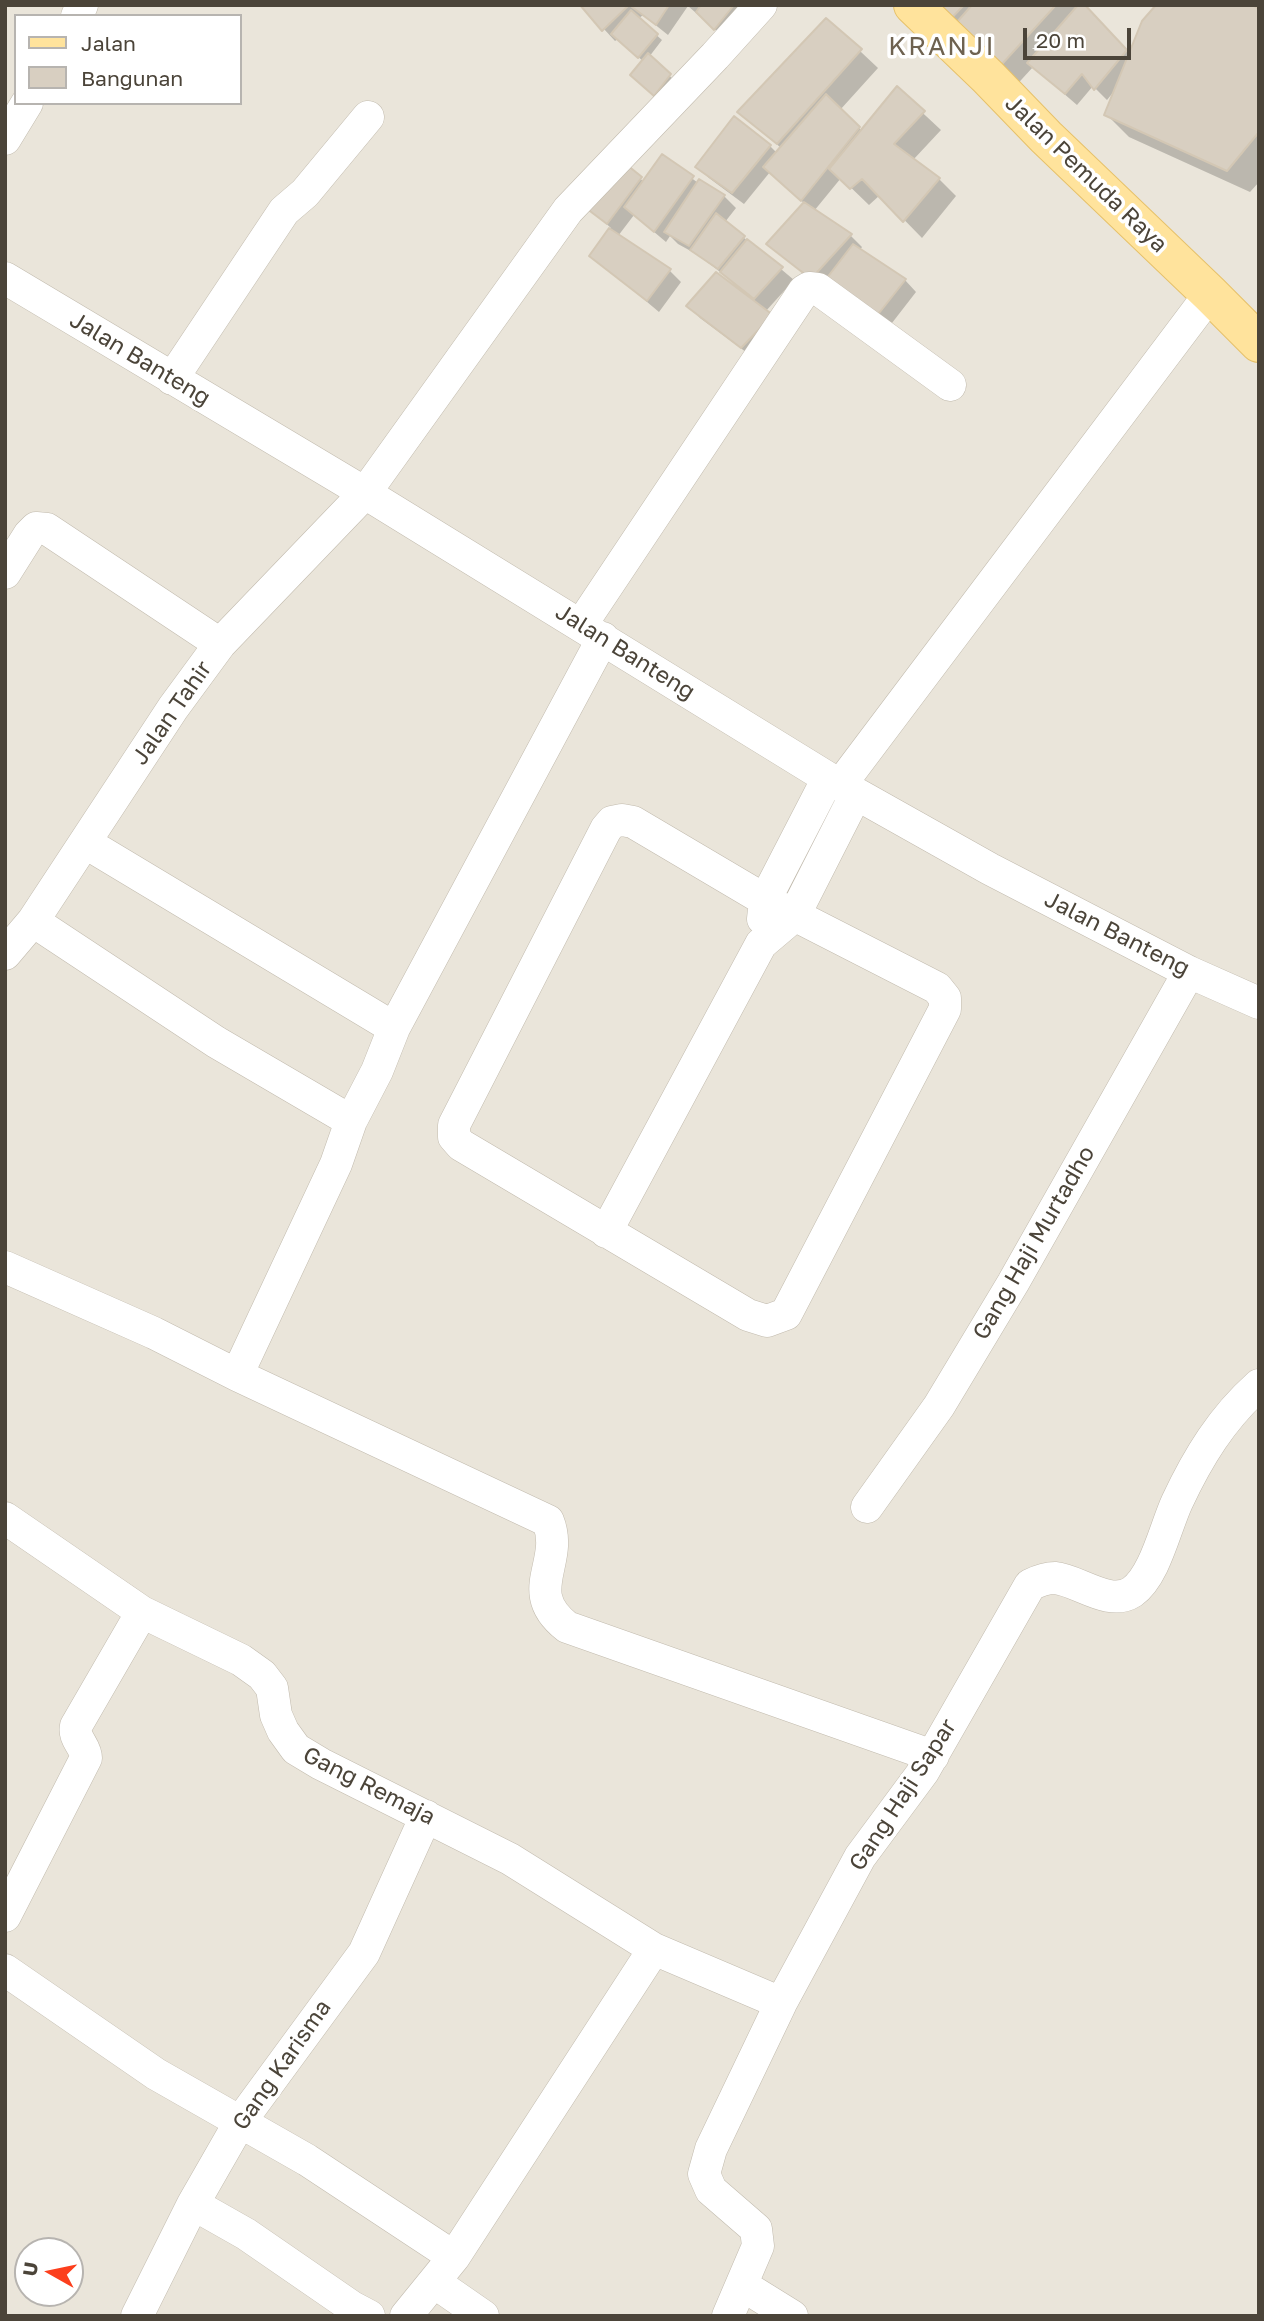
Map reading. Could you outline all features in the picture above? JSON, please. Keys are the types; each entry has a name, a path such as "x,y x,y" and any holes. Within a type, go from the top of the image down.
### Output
{"main road":[{"name":"Jalan Pemuda Raya","path":"913,5 1259,343"}],"street":[{"name":"Jalan Tahir","path":"5,954 33,921 173,708 220,644 365,493 568,210 761,5"},
{"path":"5,139 26,105"},
{"path":"172,379 284,211 305,193 368,117"},
{"name":"Jalan Banteng","path":"5,278 365,493 842,785 990,869 1189,972 1259,1003"},
{"path":"237,1375 336,1164 351,1121 377,1071 394,1028 592,631 804,291 809,288 818,289 950,385"},
{"path":"761,944 765,900 842,785 1210,294"},
{"path":"5,573 29,535 36,528 47,529 220,644"},
{"path":"606,1232 761,944 794,916 842,785"},
{"path":"612,822 633,822 765,900 937,988 945,998 945,1009 786,1314 767,1321 748,1315 606,1232 461,1145 454,1137 454,1125 612,822"},
{"path":"86,843 394,1028"},
{"path":"33,921 216,1042 351,1121"},
{"name":"Gang Haji Murtadho","path":"867,1507 939,1406 1013,1283 1189,972"},
{"path":"5,1268 154,1333 237,1375 548,1521 553,1534 553,1549 544,1584 546,1603 556,1618 567,1627 933,1756"},
{"name":"Gang Haji Sapar","path":"728,2316 758,2246 756,2229 711,2190 704,2174 711,2149 781,2003 860,1857 933,1756 1030,1585 1042,1579 1058,1578 1112,1597 1130,1593 1146,1577 1177,1502 1207,1445 1236,1406 1259,1385"},
{"name":"Gang Remaja","path":"5,1518 142,1612 241,1660 262,1675 272,1688 276,1715 283,1731 296,1749 510,1859 654,1949 781,2003"},
{"path":"5,1916 86,1758 75,1732 76,1726 142,1612"},
{"name":"Gang Karisma","path":"136,2316 192,2204 240,2122 364,1953 426,1816"},
{"path":"406,2316 454,2257 654,1949"},
{"path":"5,1970 156,2074 307,2160 454,2257"},
{"path":"192,2204 246,2234 369,2316"},
{"path":"434,2282 484,2316"},
{"path":"742,2285 792,2316"}],"shaded area":[{"path":"5,5 1259,5 1259,2316 5,2316"}],"building":[{"path":"580,5 629,5 602,31"},
{"path":"669,5 656,25 632,7"},
{"path":"701,5 734,5 714,30 696,12"},
{"path":"917,5 964,5 943,27"},
{"path":"972,5 1056,5 992,75 949,31"},
{"path":"1078,5 1085,5 1127,50 1094,90 1082,74 1065,94 1027,63"},
{"path":"1156,5 1252,5 1259,9 1259,132 1227,171 1104,115 1142,21"},
{"path":"631,10 658,34 638,58 611,34"},
{"path":"826,18 862,49 777,144 737,112"},
{"path":"648,53 671,74 654,96 630,75"},
{"path":"897,86 925,111 894,144 940,178 903,222 862,179 850,189 829,169"},
{"path":"826,94 860,127 801,201 763,167"},
{"path":"734,116 771,145 732,193 695,167"},
{"path":"662,154 694,176 654,232 624,207"},
{"path":"622,161 642,177 607,224 582,205"},
{"path":"699,179 725,195 689,246 664,232"},
{"path":"804,202 852,234 811,279 766,244"},
{"path":"716,213 745,236 718,269 690,250"},
{"path":"609,228 671,269 647,301 589,256"},
{"path":"747,239 783,267 754,299 720,272"},
{"path":"853,244 906,279 872,322 823,283"},
{"path":"716,272 773,315 741,348 686,306"}],"district":[{"name":"KRANJI","path":"942,47"}]}
